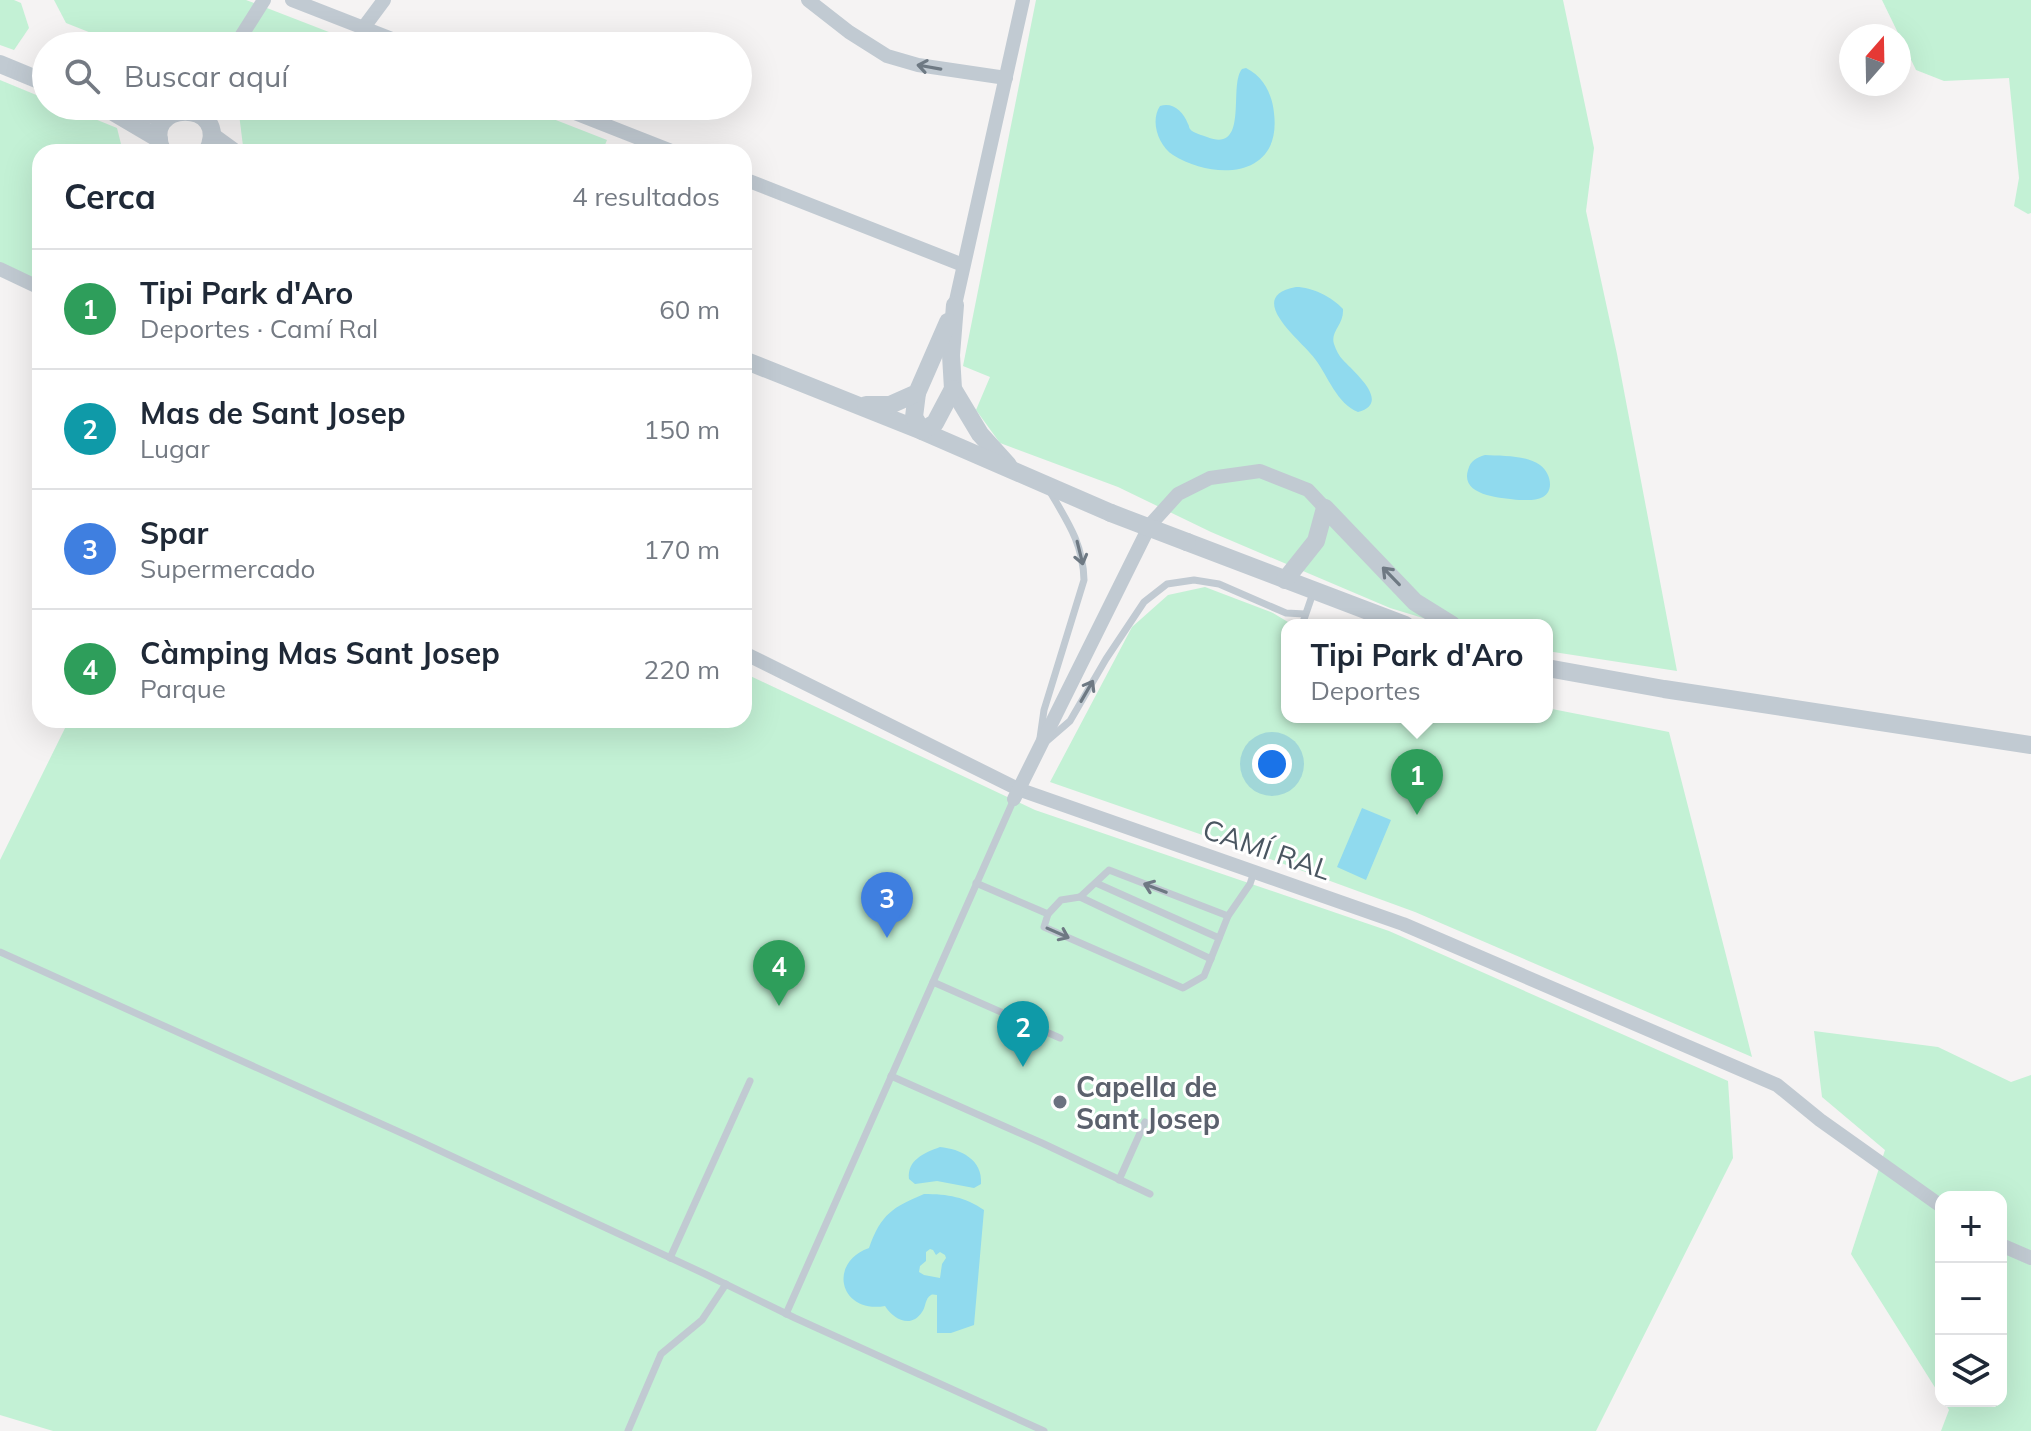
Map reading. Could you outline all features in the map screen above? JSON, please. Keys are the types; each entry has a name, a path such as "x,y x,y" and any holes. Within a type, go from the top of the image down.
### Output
{"street":[{"path":"244,32 264,0"},
{"path":"292,0 376,32"},
{"path":"364,27 384,0"},
{"path":"808,0 887,56 918,65 1006,78"},
{"path":"1013,470 980,434 953,389 951,355 955,305 963,265 1023,0"},
{"path":"0,64 32,77"},
{"path":"124,120 158,144"},
{"path":"161,144 161,126 165,120"},
{"path":"205,120 210,144"},
{"path":"593,120 654,144"},
{"path":"752,182 963,265"},
{"path":"0,269 32,284"},
{"path":"922,431 914,417 917,393 955,305"},
{"path":"752,363 922,431 1111,513 1389,619"},
{"path":"922,431 935,423 953,389"},
{"path":"858,405 890,405 917,393"},
{"path":"1016,794 1150,525 1178,494 1210,478 1260,471 1308,490 1415,602 1442,619"},
{"path":"1285,580 1316,541 1325,508"},
{"name":"CAMÍ RAL","path":"752,657 1016,794 1403,924 1777,1085 1820,1120 1935,1202"},
{"path":"1553,669 2031,745"},
{"path":"2007,1248 2031,1258"}],"lane":[{"path":"1038,750 1044,710 1084,580 1084,563 1075,535 1046,484"},
{"path":"1038,750 1070,721 1144,602 1167,584 1194,580 1219,584 1286,613 1305,614"},
{"path":"1304,619 1313,591"},
{"path":"786,1314 1016,794"},
{"path":"1228,916 1109,870 1080,897 1061,900 1048,914 1044,927 1183,988 1204,976 1228,916 1250,884 1254,872"},
{"path":"976,883 1048,914"},
{"path":"1096,883 1219,938"},
{"path":"1080,897 1211,959"},
{"path":"0,952 417,1140 786,1314 1044,1431"},
{"path":"933,982 1060,1038"},
{"path":"891,1076 1150,1194"},
{"path":"670,1258 750,1081"},
{"path":"1119,1180 1145,1122"},
{"path":"628,1431 661,1354 702,1320 726,1284"}],"green space":[{"path":"0,0 21,3 29,28 14,50 0,45"},
{"path":"54,0 246,0 329,32 89,32 66,23"},
{"path":"1036,0 1563,0 1594,148 1586,211 1617,354 1677,671 1553,652 1553,619 1426,619 1390,608 1211,532 1118,487 1000,443 976,410 990,377 963,366"},
{"path":"1882,0 2031,0 2031,213 2014,206 2019,178 2009,78 1944,81 1916,70 1911,60 1911,24 1894,24"},
{"path":"0,80 32,93 32,120 97,120 117,128 121,144 32,144 32,280 0,264"},
{"path":"240,120 556,120 607,140 605,144 243,144"},
{"path":"1205,587 1283,619 1281,723 1553,723 1553,709 1669,732 1752,1057 1415,912 1050,782 1132,627 1168,595"},
{"path":"752,677 1035,810 1389,931 1728,1081 1733,1158 1596,1431 53,1431 0,1415 0,860 65,728 752,728"},
{"path":"1814,1031 1938,1047 2011,1082 2031,1075 2031,1431 1941,1431 1947,1407 2007,1407 2007,1191 1935,1191 1935,1387 1851,1254 1885,1150 1822,1097"}],"water":[{"path":"1246,68 1262,81 1271,99 1274,135 1268,151 1257,162 1226,170 1208,169 1168,151 1156,125 1160,106 1169,105 1177,109 1193,132 1220,140 1229,136 1233,127 1238,77"},
{"path":"1296,287 1321,294 1343,309 1334,344 1340,357 1367,387 1372,402 1368,408 1358,412 1344,403 1315,359 1280,320 1275,300 1281,292"},
{"path":"1485,455 1521,458 1540,465 1550,481 1547,494 1537,499 1519,500 1476,490 1467,479 1468,470 1474,460"},
{"path":"1362,808 1391,820 1366,880 1337,867"},
{"path":"940,1147 969,1157 978,1168 981,1184 974,1188 937,1181 915,1184 909,1179 914,1162"},
{"path":"924,1194 949,1196 963,1199 984,1210 974,1325 951,1333 937,1333 937,1295 929,1296 918,1317 908,1321 897,1318 885,1306 858,1302 844,1286 847,1265 856,1255 869,1248 878,1227 889,1213","holes":["933,1250 936,1255 940,1252 946,1258 940,1278 919,1272 926,1261 926,1252"]}],"place":[{"name":"Tipi Park d'Aro","path":"1417,815"},
{"name":"Spar","path":"887,938"},
{"name":"Càmping Mas Sant Josep","path":"779,1006"},
{"name":"Mas de Sant Josep","path":"1023,1067"},
{"name":"Capella de Sant Josep","path":"1060,1102"}]}
